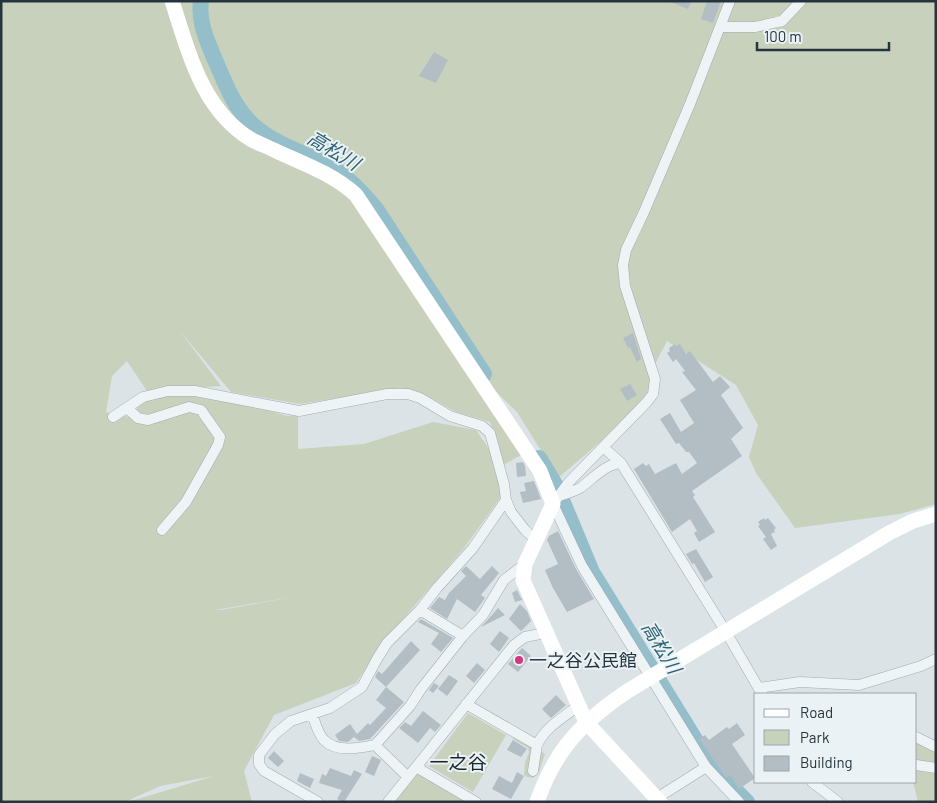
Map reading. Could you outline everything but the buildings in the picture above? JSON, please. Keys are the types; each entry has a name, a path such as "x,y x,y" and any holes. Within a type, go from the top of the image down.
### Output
{"street":[{"path":"172,1 193,64 211,101 234,126 253,140 336,179 356,195 540,471 555,500 582,566 654,675 706,767 739,802"},
{"path":"706,767 658,800 586,722 523,580 524,564 555,500 647,402 655,386 655,379 625,286 623,265 626,250 690,104 730,1"},
{"path":"720,26 755,27 782,21 801,1"},
{"path":"113,418 143,397 168,391 194,391 298,411 387,394 408,394 420,398 450,416 482,426 490,433 504,484 506,500 511,512 525,530 536,540"},
{"path":"127,408 138,418 148,420 189,407 201,410 220,436 218,445 186,502 162,530"},
{"path":"604,447 621,463 726,632 760,691 800,682 859,685 914,669 936,659"},
{"path":"555,500 580,488 612,464 621,463"},
{"path":"318,802 264,772 259,764 259,755 276,734 291,721 330,708 362,687 377,658 387,644 420,610 473,548 506,500"},
{"path":"537,802 544,780 571,738 600,710 654,675 890,533 914,521 936,514"},
{"path":"312,714 324,740 335,747 355,749 375,745 410,706 463,636 483,615 504,580 524,564"},
{"path":"420,610 463,636"},
{"path":"388,802 514,645 525,637 545,633"},
{"path":"466,704 537,745"},
{"path":"533,771 537,745 541,737 552,725 578,706"},
{"path":"917,738 936,747"},
{"path":"375,745 408,777"},
{"path":"917,765 936,768"},
{"path":"416,767 476,802"},
{"path":"813,783 838,802"}],"green space":[{"path":"1,1 936,1 936,504 900,514 795,528 756,473 749,457 758,425 736,385 667,341 652,370 650,389 641,401 613,431 558,478 517,412 496,392 525,453 503,465 490,422 456,412 426,395 400,388 300,404 231,392 180,331 221,386 147,391 127,361 112,376 106,412 140,419 136,410 145,396 214,395 287,416 298,415 298,449 364,444 433,422 476,430 489,449 503,494 464,548 385,640 356,683 274,715 244,771 252,802 128,802 214,776 160,786 125,802 1,802","holes":["287,598 221,610 215,610"]},
{"path":"468,713 506,735 473,792 429,766"},
{"path":"515,735 545,754 539,772 533,778 524,775 525,763 529,752 528,748 513,739"},
{"path":"917,741 936,748 936,802 918,802 913,783 917,783"},
{"path":"419,772 469,802 395,802"}],"waterway":[{"name":"高松川","path":"201,1 201,17 206,38 229,91 242,113 266,135 331,167 361,192 376,209 484,374"},
{"name":"高松川","path":"539,458 556,486"},
{"name":"高松川","path":"562,500 592,572 712,767 747,802"}],"place":[{"name":"一之谷公民館","path":"519,660"}],"district":[{"name":"一之谷","path":"458,761"}]}
